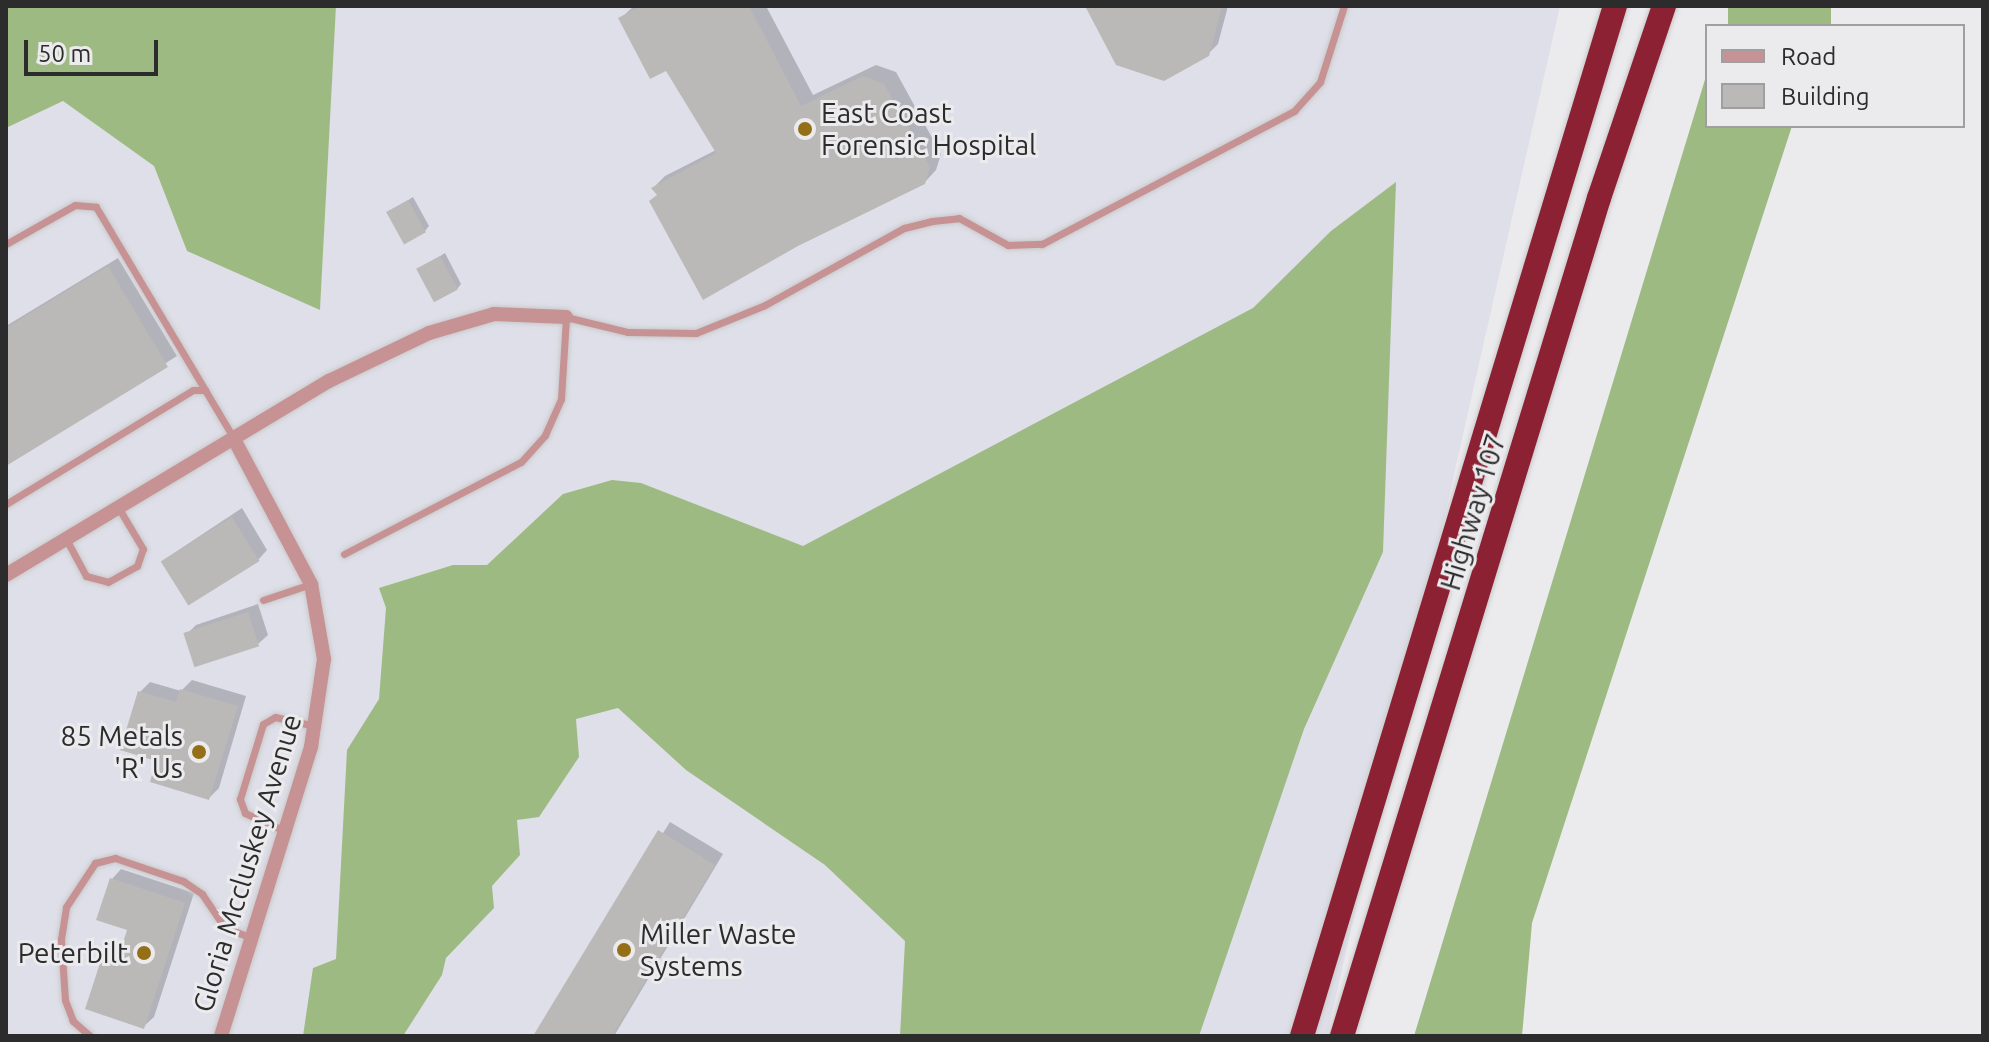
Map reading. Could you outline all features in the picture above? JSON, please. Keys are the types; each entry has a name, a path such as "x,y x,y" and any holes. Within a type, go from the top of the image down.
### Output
{"highway":[{"name":"Highway 107","path":"1302,1036 1615,6"},
{"name":"Highway 107","path":"1342,1036 1599,198 1664,6"}],"street":[{"path":"6,575 329,381 429,333 494,314 566,317"},
{"name":"Gloria Mccluskey Avenue","path":"221,1036 317,726 324,636 311,584 233,437"}],"lane":[{"path":"344,554 521,462 545,435 561,399 566,317 650,334 696,333 765,305 904,228 932,221 974,223 1008,245 1042,244 1294,111 1320,82 1344,6"},
{"path":"6,244 75,205 96,207 233,437"},
{"path":"6,504 193,390 205,390"},
{"path":"66,539 86,576 108,582 137,566 143,549 118,507"},
{"path":"263,600 311,584"},
{"path":"285,831 245,813 240,799 263,724 275,717 317,726"},
{"path":"90,1036 73,1021 65,1000 61,939 66,907 95,863 115,858 183,881 202,894 224,927 251,938"}],"shaded area":[{"path":"336,6 1560,6 1327,1036 6,1036 6,128 63,101 154,166 187,251 320,309"}],"green space":[{"path":"6,6 336,6 320,310 187,251 154,166 63,101 6,128"},
{"path":"1728,6 1831,6 1831,24 1728,24"},
{"path":"1705,80 1705,128 1791,128 1532,923 1522,1036 1414,1036"},
{"path":"1396,182 1383,552 1304,729 1199,1036 900,1036 905,941 825,865 686,770 618,708 576,719 579,757 539,817 517,820 520,855 492,886 494,908 446,958 442,975 403,1036 303,1036 313,968 336,959 347,750 379,699 386,608 379,588 453,565 487,565 563,494 612,480 641,483 803,546 1253,308 1331,231"}],"building":[{"name":"East Coast Forensic Hospital","path":"641,6 749,6 801,106 863,76 884,84 930,167 925,184 798,246 703,300 649,201 657,195 651,188 716,153 666,71 650,79 618,18"},
{"path":"1085,6 1222,6 1209,56 1164,81 1116,65"},
{"path":"408,200 426,232 404,244 386,212"},
{"path":"440,256 458,290 434,302 416,269"},
{"path":"108,266 168,367 6,466 6,328"},
{"path":"232,517 260,561 188,606 161,562"},
{"path":"248,612 259,646 194,667 183,633"},
{"path":"180,689 238,706 209,800 150,782 156,761 120,750 138,691 176,702"},
{"name":"Miller Waste Systems","path":"658,830 715,865 612,1036 533,1036"},
{"name":"Peterbilt","path":"110,878 185,903 144,1029 85,1009 104,951 119,955 127,930 96,920"}],"place":[{"name":"East Coast Forensic Hospital","path":"805,129"},
{"name":"85 Metals 'R' Us","path":"199,752"},
{"name":"Miller Waste Systems","path":"624,950"},
{"name":"Peterbilt","path":"144,953"}]}
